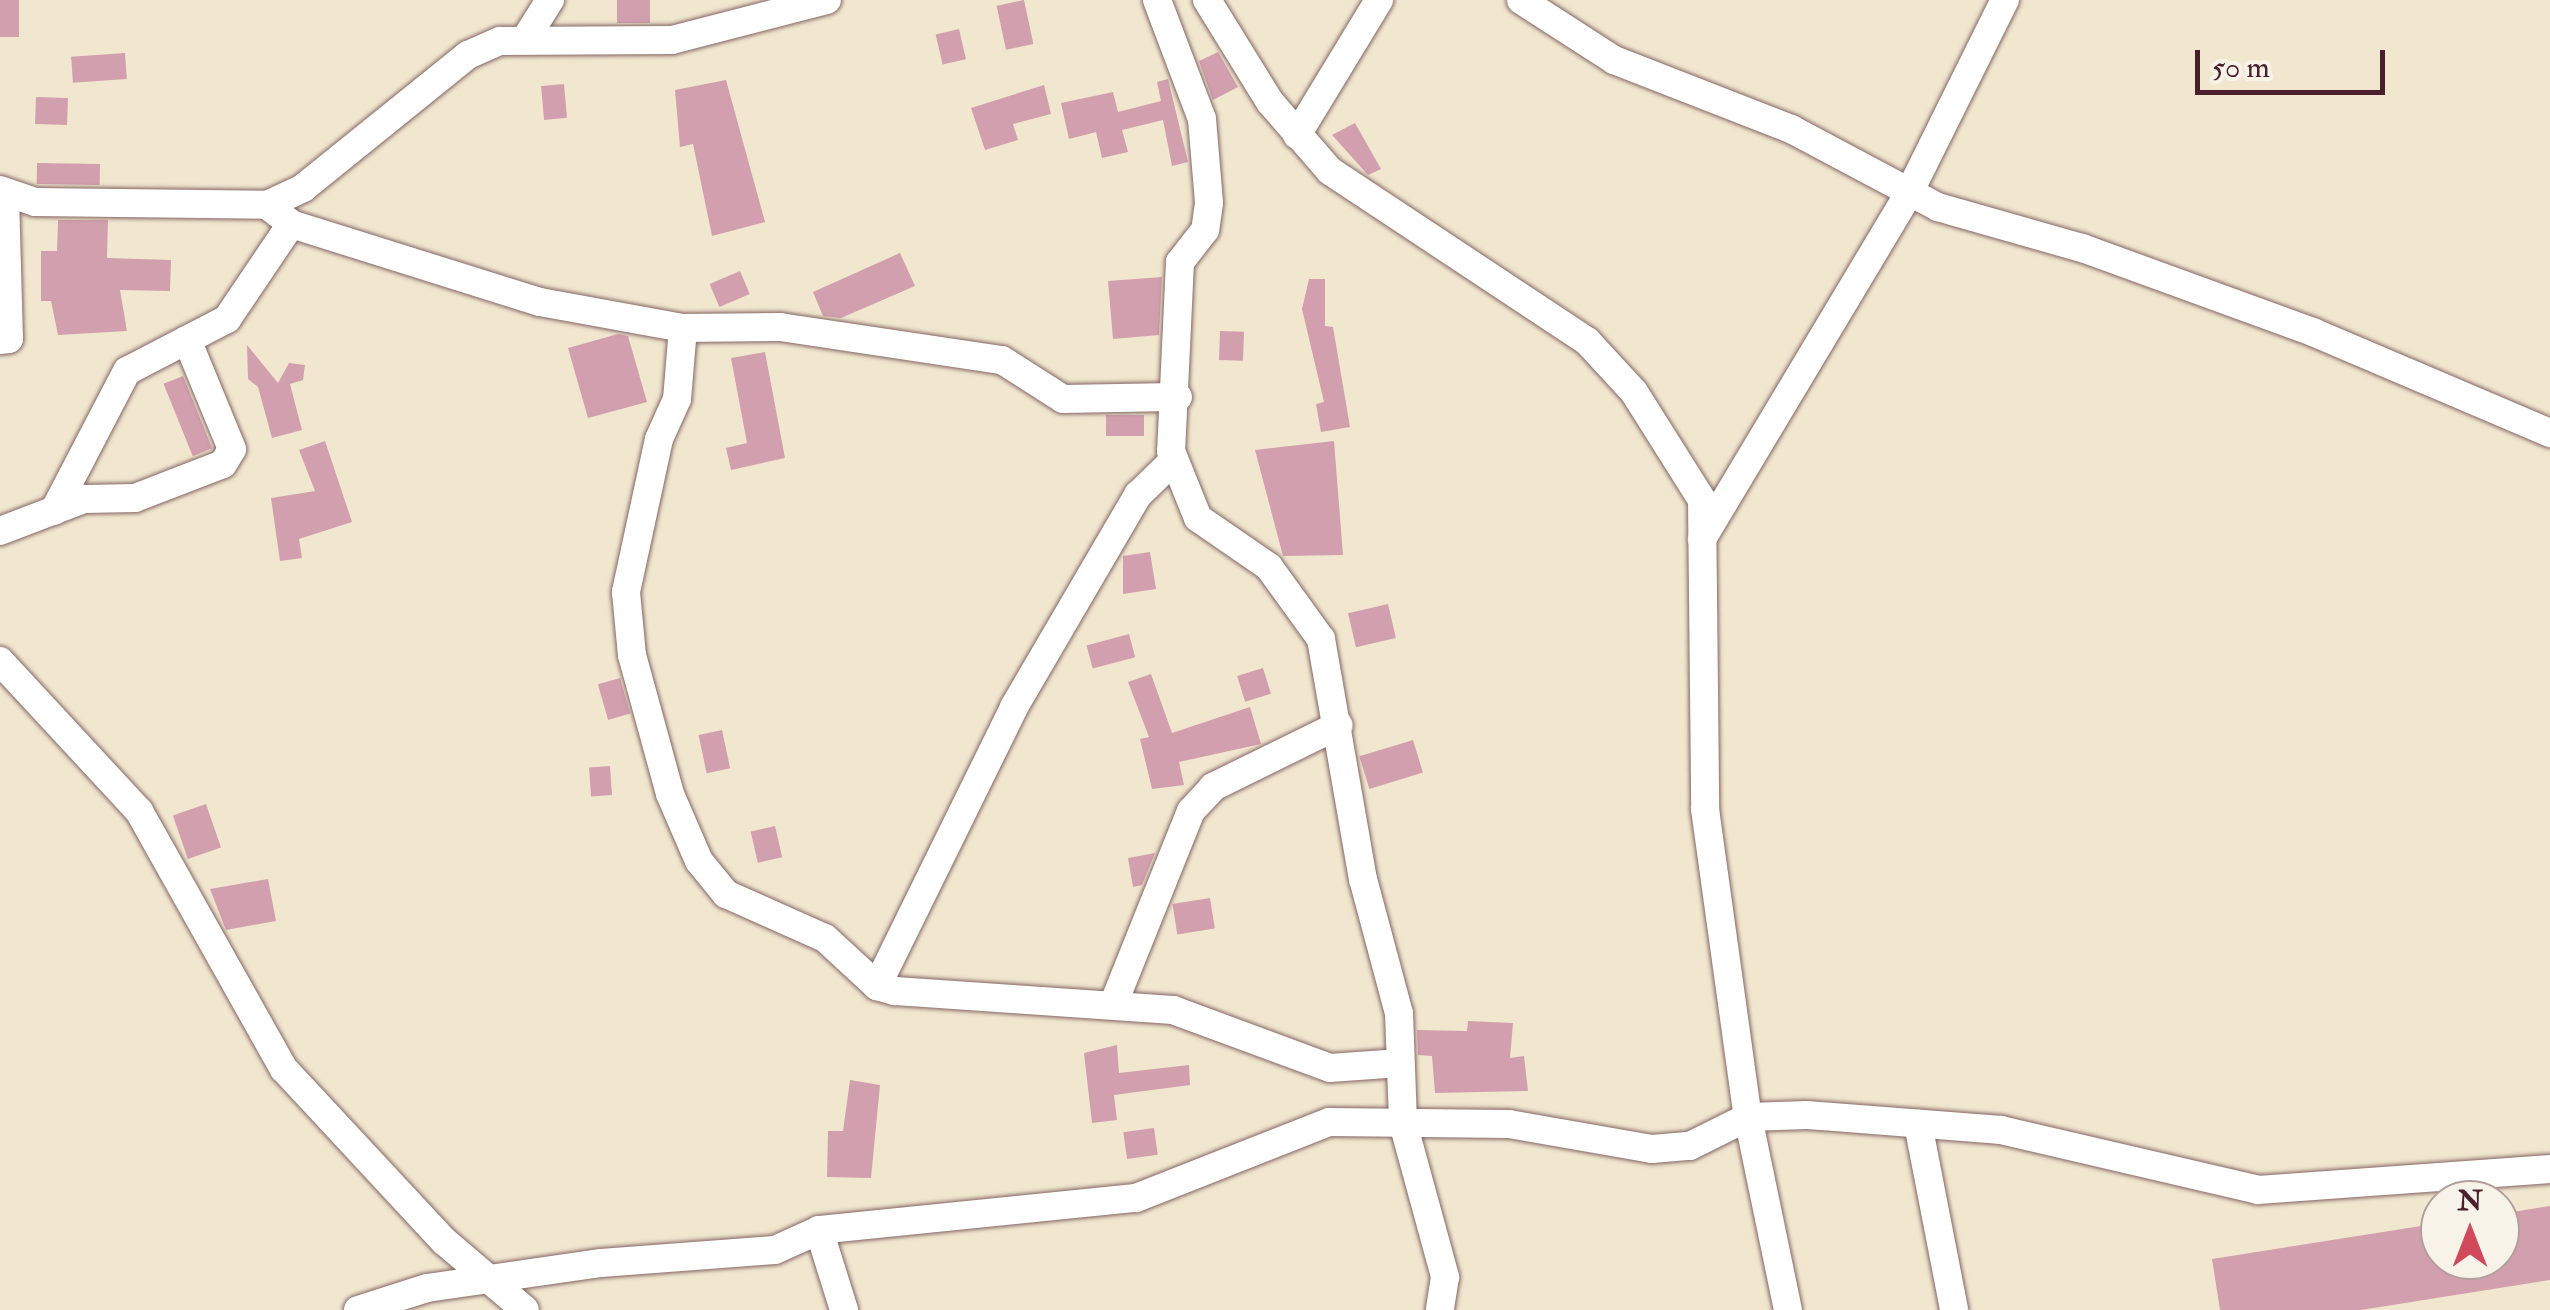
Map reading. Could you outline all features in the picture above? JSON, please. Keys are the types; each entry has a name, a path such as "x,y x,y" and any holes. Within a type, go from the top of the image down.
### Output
{"street":[{"path":"526,38 550,0"},
{"path":"0,340 9,338 3,191 36,202 267,205 303,188 468,55 526,38 672,40 827,0"},
{"path":"1157,0 1202,120 1210,204 1205,230 1180,262 1174,460 1198,518 1269,568 1322,639 1363,878 1399,1013 1402,1123 1446,1276 1440,1310"},
{"path":"1208,0 1297,134 1330,171 1587,341 1634,392 1702,500 1705,809 1748,1117 1788,1310"},
{"path":"1297,134 1378,0"},
{"path":"1522,0 1614,60 1791,129 1909,193 2313,332 2550,433"},
{"path":"1701,540 1909,193 2005,0"},
{"path":"267,205 291,224 524,299 683,328 780,327 1002,360 1063,400 1178,396"},
{"path":"54,511 127,370 228,319 291,224"},
{"path":"683,328 677,399 658,439 626,592 632,655 670,794 699,861 726,894 825,938 877,986 1173,1010 1330,1068 1400,1063"},
{"path":"0,531 54,511 135,498 223,464 232,450 187,340"},
{"path":"877,986 1014,707 1138,495 1174,460"},
{"path":"0,661 139,811 284,1069 490,1281 525,1310"},
{"path":"1113,1005 1191,810 1213,787 1339,725"},
{"path":"358,1310 490,1281 700,1250 775,1250 819,1230 1136,1198 1329,1122 1527,1126 1652,1150 1690,1146 1748,1117 2001,1130 2258,1190 2550,1170"},
{"path":"1918,1124 1954,1310"},
{"path":"819,1230 844,1310"}],"building":[{"path":"0,0 19,0 19,37 0,37"},
{"path":"617,0 650,0 650,23 617,23"},
{"path":"1024,0 1033,44 1006,50 997,6"},
{"path":"959,29 966,59 943,65 936,34"},
{"path":"1218,52 1238,87 1213,100 1199,61"},
{"path":"125,53 127,79 73,83 71,57"},
{"path":"1168,79 1188,162 1172,166 1163,120 1122,130 1128,152 1102,158 1096,132 1069,139 1061,103 1113,92 1118,112 1161,101 1157,82"},
{"path":"726,80 765,222 712,236 693,144 680,147 675,90"},
{"path":"564,84 567,118 544,120 541,86"},
{"path":"1044,85 1051,114 1013,124 1018,140 985,150 971,108"},
{"path":"36,97 68,98 67,125 35,124"},
{"path":"1355,123 1381,169 1368,175 1332,135"},
{"path":"37,163 100,164 100,185 37,184"},
{"path":"58,220 108,220 107,258 171,260 170,291 120,290 127,331 58,335 51,301 41,301 41,251 57,251"},
{"path":"900,253 915,286 841,318 823,316 813,292"},
{"path":"740,271 750,294 719,307 710,284"},
{"path":"1162,277 1159,335 1113,339 1108,281"},
{"path":"1309,279 1325,279 1325,326 1333,327 1350,427 1321,432 1316,404 1324,402 1302,309"},
{"path":"1220,331 1244,332 1243,361 1219,360"},
{"path":"618,334 628,336 647,402 588,418 568,348"},
{"path":"247,345 278,383 289,363 305,365 303,380 290,384 302,430 272,438 258,387 248,379"},
{"path":"765,352 785,458 731,470 726,448 747,443 731,358"},
{"path":"183,376 212,448 193,456 164,384"},
{"path":"1106,415 1144,415 1144,436 1106,436"},
{"path":"325,441 352,522 299,539 302,558 280,561 271,498 315,491 299,450"},
{"path":"1334,441 1343,555 1283,556 1255,450"},
{"path":"1150,552 1156,589 1123,594 1123,556"},
{"path":"1388,604 1396,638 1356,647 1348,613"},
{"path":"1129,634 1135,657 1093,669 1086,645"},
{"path":"1263,668 1271,694 1245,702 1237,676"},
{"path":"1151,674 1172,733 1250,707 1261,744 1179,762 1184,785 1152,789 1140,739 1149,737 1128,682"},
{"path":"620,678 630,714 608,720 598,684"},
{"path":"722,730 730,768 707,773 699,735"},
{"path":"1413,740 1423,773 1369,789 1359,756"},
{"path":"610,766 612,795 591,796 589,767"},
{"path":"206,804 221,847 188,859 173,815"},
{"path":"775,826 782,857 758,863 751,832"},
{"path":"1155,853 1142,885 1133,887 1128,858"},
{"path":"268,879 276,921 226,930 210,889"},
{"path":"1210,898 1215,929 1177,935 1172,904"},
{"path":"1468,1021 1513,1023 1510,1058 1524,1056 1528,1091 1435,1093 1432,1056 1418,1055 1417,1030 1467,1031"},
{"path":"1117,1045 1119,1073 1189,1065 1190,1085 1114,1095 1117,1120 1092,1123 1084,1053"},
{"path":"850,1080 880,1085 871,1178 827,1177 828,1131 843,1131"},
{"path":"1154,1128 1158,1155 1127,1159 1123,1132"},
{"path":"2550,1206 2550,1280 2361,1310 2220,1310 2212,1259 2420,1226 2420,1280 2520,1280 2520,1211"}]}
